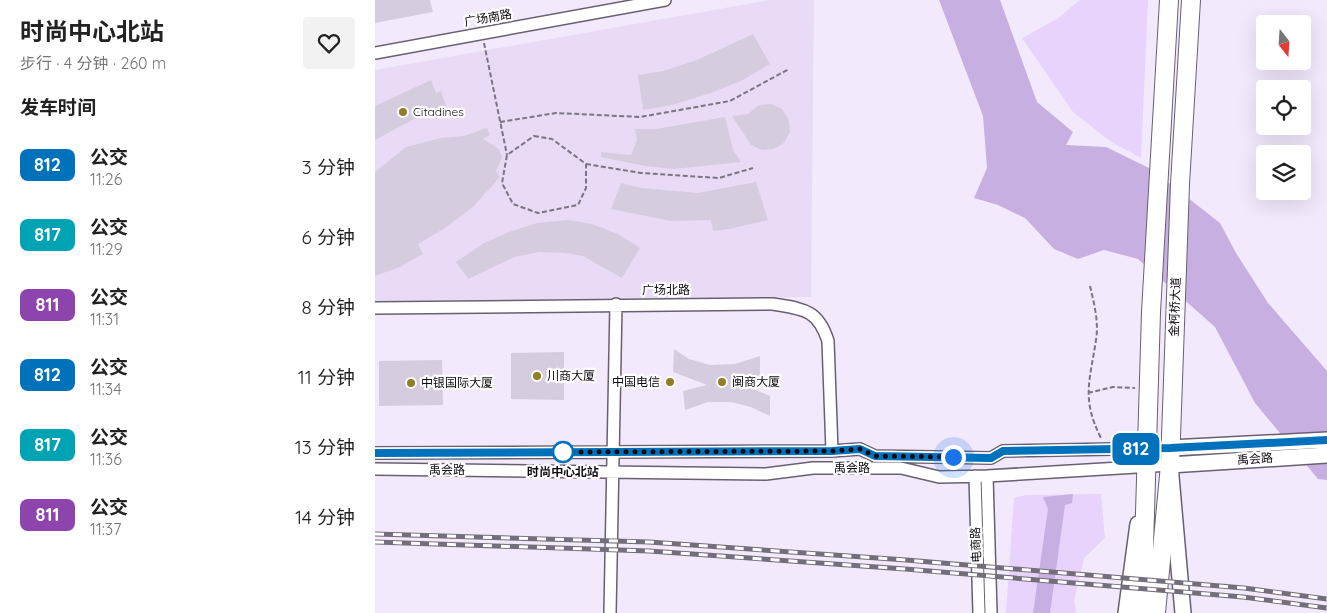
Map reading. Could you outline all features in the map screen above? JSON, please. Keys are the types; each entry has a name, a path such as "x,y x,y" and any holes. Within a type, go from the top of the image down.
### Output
{"main road":[{"name":"金柯桥大道","path":"1142,613 1151,312 1169,0"},
{"name":"金柯桥大道","path":"1156,613 1170,456 1180,184 1191,0"}],"street":[{"name":"广场南路","path":"375,53 665,0"},
{"name":"广场北路","path":"375,308 616,304 773,304 802,309 815,315 824,327 828,341 832,451"},
{"path":"610,613 616,304"},
{"name":"禹会路","path":"375,454 832,451 860,449 875,456 991,458 1003,451 1107,449 1146,457 1170,456 1277,441 1327,440"},
{"name":"禹会路","path":"375,470 766,474 813,468 901,468 939,477 987,476 1146,457 1327,455"},
{"path":"1170,456 1183,613"},
{"path":"1126,613 1146,457"},
{"name":"电商路","path":"975,476 979,613"},
{"name":"电商路","path":"987,476 991,613"}],"path":[{"path":"482,34 507,155 502,183 513,204 538,213 578,205 586,188 587,164"},
{"path":"500,122 556,113 640,117 730,101 789,69"},
{"path":"507,155 534,136 552,139 587,164 641,174 719,178 753,168"},
{"path":"1090,286 1097,316 1096,340 1091,363 1088,393 1089,409 1107,449"},
{"path":"1088,393 1113,387 1149,388"}],"shaded area":[{"path":"770,0 814,0 811,297 375,301 375,70"},
{"path":"939,0 1000,0 1037,102 1073,132 1066,145 1106,147 1151,169 1220,223 1236,253 1268,303 1327,371 1327,480 1318,479 1255,403 1215,327 1138,259 1104,250 1078,259 1054,249 1025,218 998,205 974,198 987,168 983,116"},
{"path":"1080,0 1148,0 1141,158 1110,141 1073,112 1022,38 1057,19"},
{"path":"1073,494 1072,503 1065,505 1050,613 1033,613 1048,509 1043,497"},
{"path":"1101,494 1105,538 1084,558 1074,601 1076,613 1006,613 1014,498 1026,495"}],"building":[{"path":"375,0 430,0 433,12 375,23"},
{"path":"753,34 770,64 743,80 711,93 672,105 643,110 638,75 663,71 697,60"},
{"name":"Citadines","path":"431,80 436,93 441,91 446,106 416,118 375,140 375,106"},
{"path":"771,104 782,109 789,120 790,132 784,143 774,149 762,150 751,145 732,116 748,114 759,105"},
{"path":"725,117 733,150 741,162 674,169 645,166 601,157 601,152 631,155 637,140 635,129 656,129"},
{"path":"487,128 490,135 483,139 499,149 502,157 496,171 500,177 473,207 445,228 418,244 423,254 400,267 375,276 375,172 406,147 441,138 464,136"},
{"path":"756,182 768,220 729,229 713,231 711,220 671,221 611,209 621,183 641,188 698,193"},
{"path":"568,220 592,224 618,234 640,248 622,278 583,256 565,253 539,252 515,257 468,279 456,262 484,243 509,232 537,223"},
{"name":"闽商大厦","path":"674,349 689,359 710,365 735,364 760,356 760,375 737,382 770,396 770,416 751,407 731,402 708,402 685,410 683,391 707,385 673,372"},
{"name":"川商大厦","path":"564,352 564,400 511,399 511,353"},
{"name":"中银国际大厦","path":"442,360 443,405 379,406 379,361"}],"railway":[{"path":"375,534 649,542 906,560 1244,588 1327,599"},
{"path":"375,542 649,551 905,569 1243,597 1327,608"}],"bus line":[{"name":"812","path":"375,453 832,451 860,449 875,456 991,458 1003,451 1170,448 1277,441 1327,440"}],"place":[{"name":"Citadines","path":"403,112"},
{"name":"川商大厦","path":"537,376"},
{"name":"中国电信","path":"670,382"},
{"name":"闽商大厦","path":"722,382"},
{"name":"中银国际大厦","path":"411,383"},
{"name":"时尚中心北站","path":"563,452"}],"route":[{"path":"563,452 832,451 860,449 875,456 953,457"}]}
